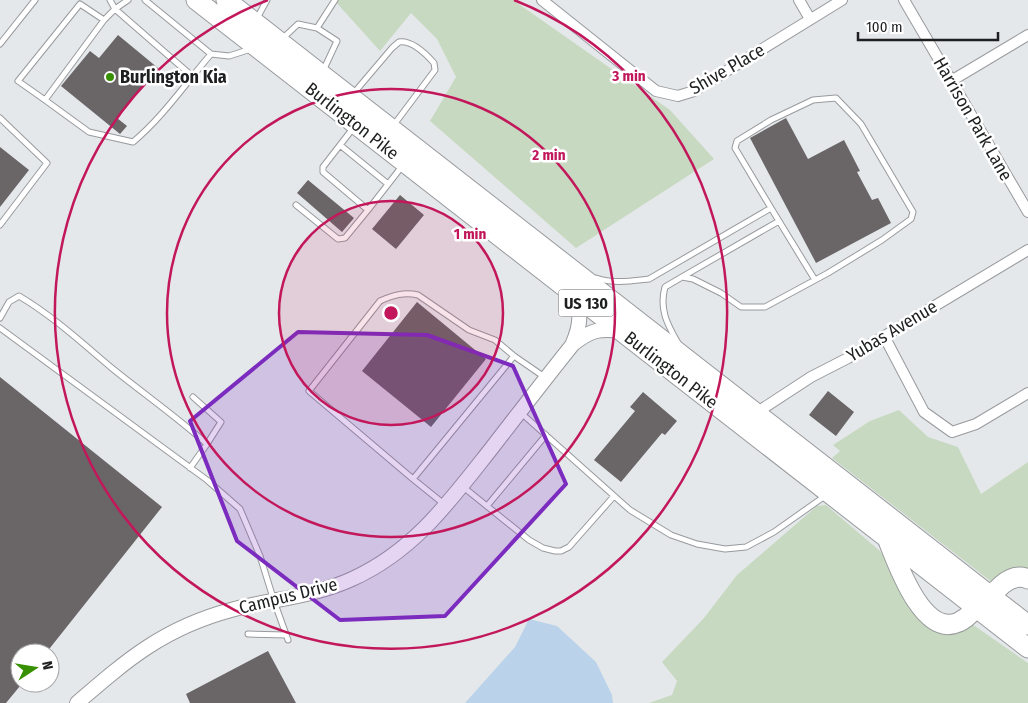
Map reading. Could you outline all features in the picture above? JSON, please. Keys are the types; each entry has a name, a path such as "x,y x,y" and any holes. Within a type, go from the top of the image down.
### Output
{"highway":[{"name":"Burlington Pike","path":"196,0 886,537 983,601 1028,625"},
{"name":"Burlington Pike","path":"226,0 756,413 983,601 1028,648"},
{"path":"886,537 915,598 930,618 939,624 948,625 966,618 999,587 1011,579 1023,577 1028,579"}],"street":[{"name":"Shive Place","path":"542,0 656,91 678,96 694,91 842,0"},
{"path":"799,0 810,19"},
{"name":"Harrison Park Lane","path":"904,0 1028,212"},
{"path":"951,81 1028,36"},
{"name":"Yubas Avenue","path":"756,413 811,377 848,358 1028,250"},
{"name":"Campus Drive","path":"573,344 579,328 580,317 575,294"},
{"name":"Campus Drive","path":"77,703 124,662 168,634 194,622 230,610 274,602 330,588 352,580 403,548 447,505 573,344 585,334 596,330 622,331"},
{"path":"884,336 924,412 952,432 976,424 1028,393"}],"lane":[{"path":"0,44 35,0"},
{"path":"110,0 115,9 192,76"},
{"path":"45,100 104,20 128,0"},
{"path":"145,0 210,54 228,56 258,47"},
{"path":"254,22 267,0"},
{"path":"317,28 335,0"},
{"path":"104,20 80,4 18,81 89,132 134,142 152,126 210,54"},
{"path":"279,42 298,24 317,28 337,41 322,74"},
{"path":"350,97 399,42 409,43 420,50 434,63 435,70 391,128"},
{"path":"682,277 693,279 721,292 741,307 765,307 815,280 882,240 911,219 912,212 861,124 836,98 813,100 771,120 737,141 735,148 815,280"},
{"path":"0,118 47,163 0,225"},
{"path":"356,124 323,167 323,172 368,210"},
{"path":"340,145 388,184"},
{"path":"296,205 338,239 345,238 405,163"},
{"path":"569,268 603,280 626,282 649,279 771,208"},
{"path":"696,367 677,341 665,318 662,300 665,287 779,221"},
{"path":"447,505 413,479 310,391 380,301 394,295 418,294 469,330 494,340 546,378"},
{"path":"0,318 9,302 19,296 41,311 187,426 207,444"},
{"path":"0,328 190,468 240,509 260,556 287,637 248,634"},
{"path":"413,479 514,356"},
{"path":"190,468 222,422 193,397"},
{"path":"520,411 630,510 671,535 697,544 725,549 746,547 774,532 829,493"},
{"path":"487,506 546,435"},
{"path":"462,486 529,540 543,548 555,551 561,551 569,547 614,496"}],"highlighted area":[{"path":"298,332 427,335 513,366 566,484 445,616 340,620 237,541 190,421"}],"green space":[{"path":"334,0 513,0 670,110 714,159 576,248 430,121 456,77 437,39 411,13 380,51"},
{"path":"899,410 928,437 958,447 981,494 1028,462 1028,571 993,583 832,458 840,451 833,445 870,421"},
{"path":"826,505 880,551 894,570 925,625 944,635 957,634 972,624 1028,663 1028,703 649,703 672,695 677,681 662,662 704,618 737,575 817,506"}],"water":[{"path":"529,619 557,626 596,662 612,695 613,703 465,703 515,647"}],"building":[{"name":"Burlington Kia","path":"118,35 158,68 117,118 127,126 120,134 61,86 90,51 99,58"},
{"path":"786,118 808,159 844,140 860,171 857,172 872,200 878,198 891,223 816,263 750,138"},
{"path":"0,147 29,170 0,207"},
{"path":"308,180 354,218 342,232 297,193"},
{"path":"400,195 424,215 396,249 372,229"},
{"path":"417,302 486,359 431,427 362,371"},
{"path":"0,377 162,507 54,643 10,643 10,693 14,693 6,703 0,703"},
{"path":"828,391 854,412 836,436 809,415"},
{"path":"643,392 677,421 665,435 662,433 621,482 594,460 635,411 630,407"},
{"path":"268,651 296,703 190,703 186,694"}],"place":[{"name":"Burlington Kia","path":"110,77"}]}
